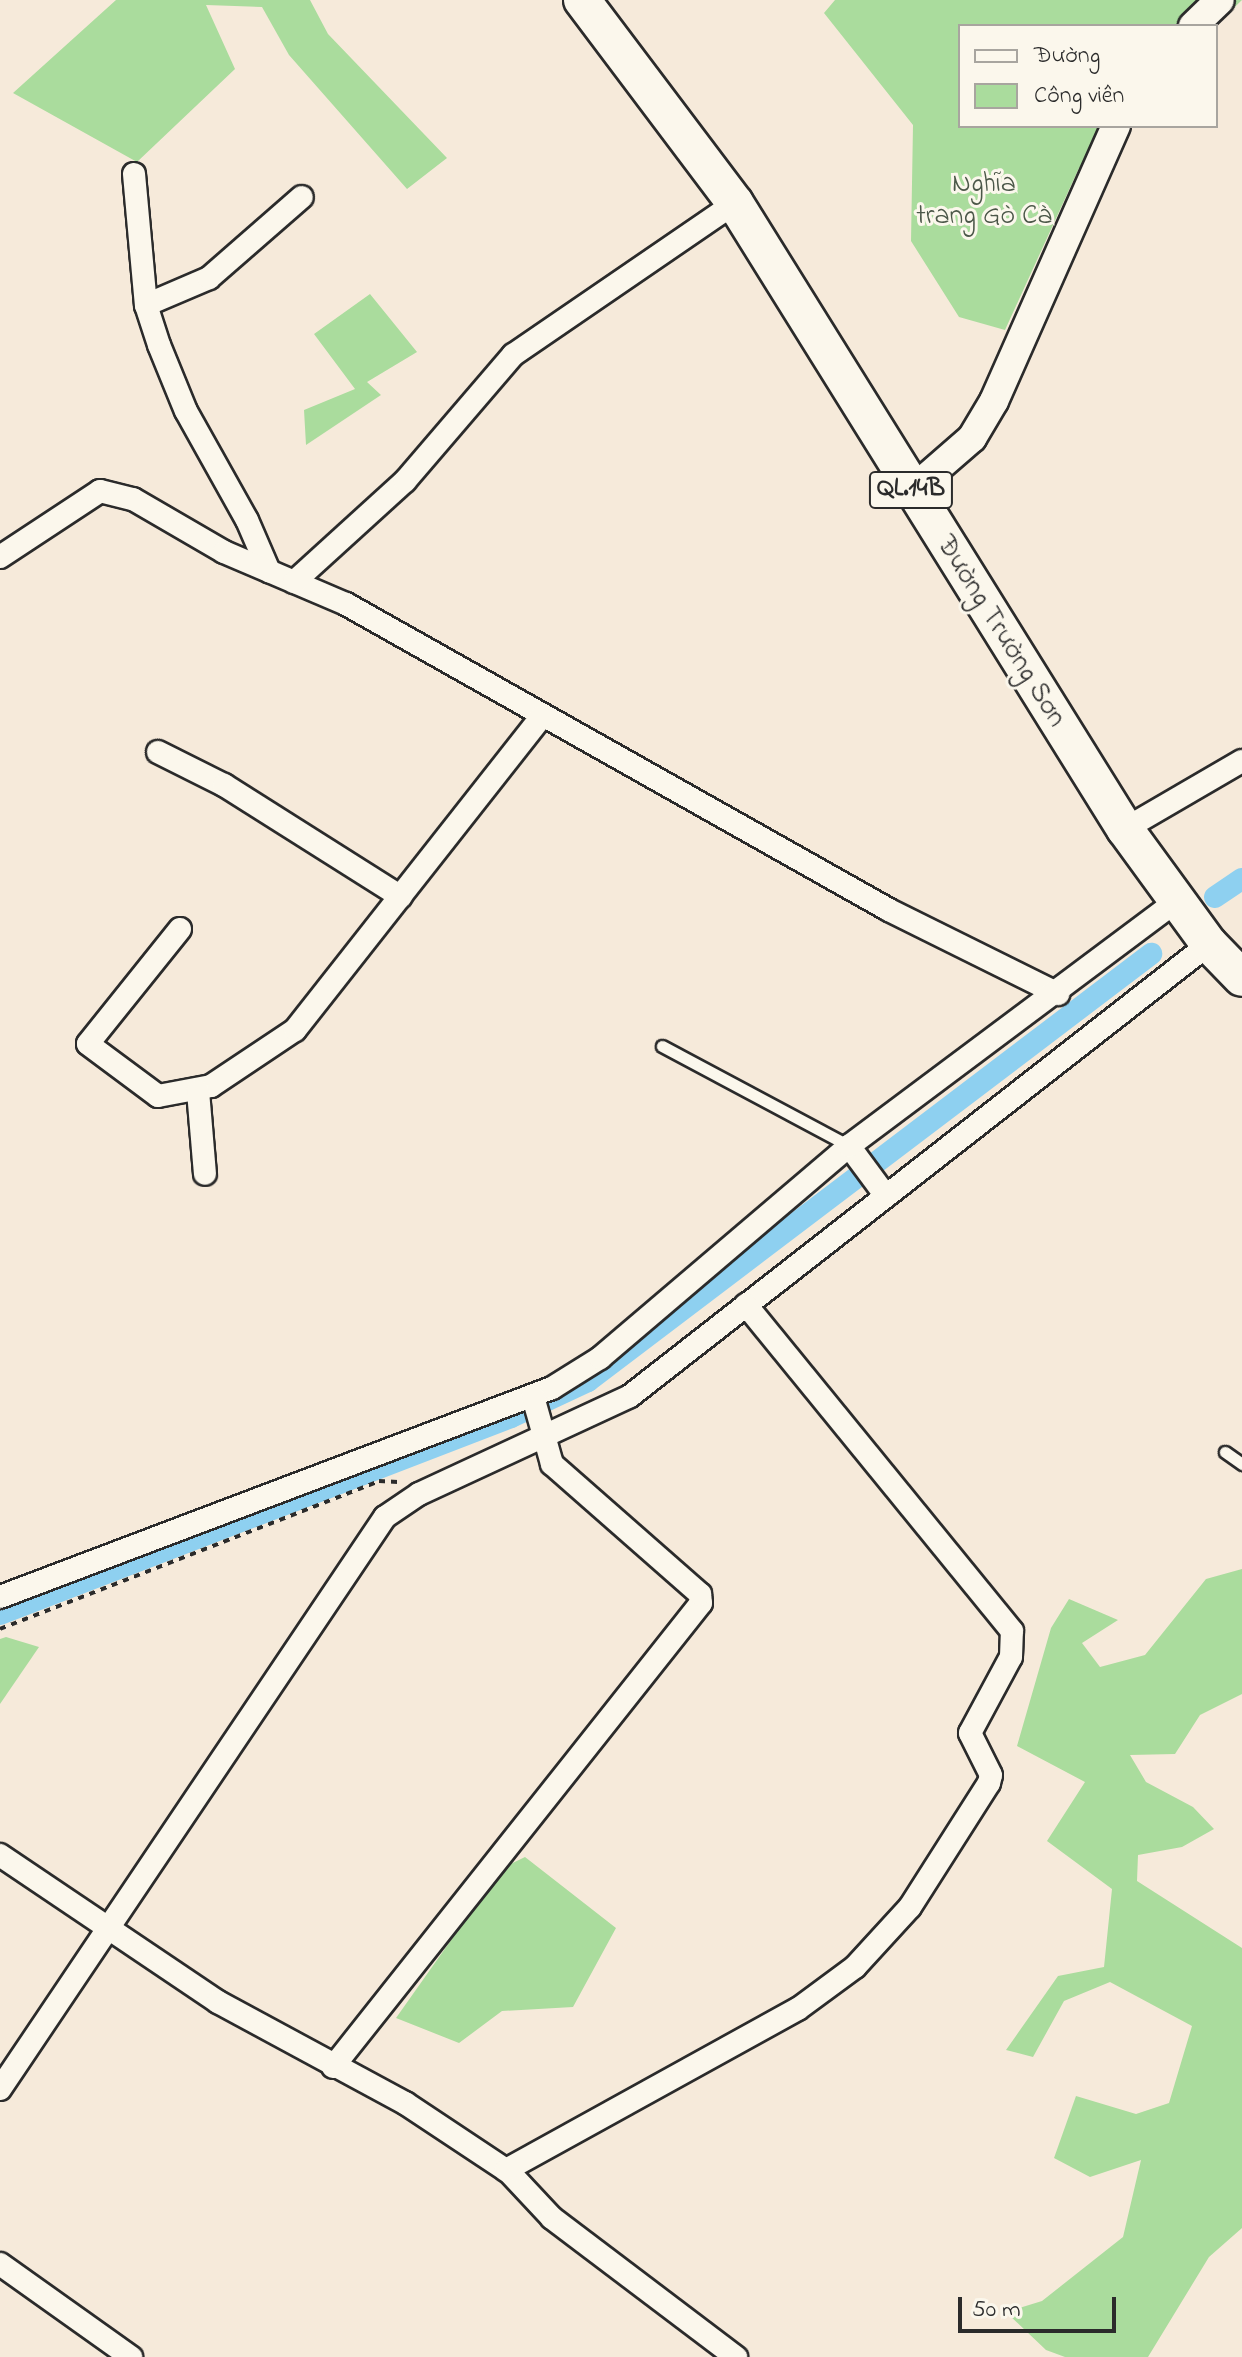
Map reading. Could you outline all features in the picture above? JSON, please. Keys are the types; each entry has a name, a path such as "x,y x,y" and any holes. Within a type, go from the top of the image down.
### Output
{"highway":[{"name":"Đường Trường Sơn","path":"582,0 735,203 911,491 1125,829 1209,944 1242,978"}],"street":[{"path":"1195,24 1220,0"},
{"path":"911,491 972,438 994,401 1115,128"},
{"path":"134,174 146,305 186,411 247,520 269,571"},
{"path":"146,305 209,278 302,197"},
{"path":"294,582 405,481 513,355 735,203"},
{"path":"0,557 100,491 133,499 224,552 346,604 541,717 889,910 1058,994"},
{"path":"180,929 88,1044 158,1096 198,1091 272,1050 295,1030 541,717"},
{"path":"158,752 224,785 401,897"},
{"path":"1125,829 1242,761"},
{"path":"0,1597 533,1397 600,1358 849,1146 1058,994 1178,900"},
{"path":"0,2089 385,1517 440,1483 630,1396 1209,944"},
{"path":"198,1091 205,1174"},
{"path":"849,1146 886,1196"},
{"path":"506,2170 798,2009 855,1967 910,1907 989,1783 991,1775 970,1733 1011,1657 1012,1631 746,1305"},
{"path":"333,2067 701,1603 700,1594 552,1464 533,1397"},
{"path":"0,1855 218,2002 333,2067 405,2103 506,2170 552,2218 736,2357"},
{"path":"0,2264 131,2357"}],"lane":[{"path":"662,1046 849,1146"},
{"path":"1225,1452 1242,1464"}],"path":[{"path":"0,1629 379,1481 440,1483"}],"green space":[{"path":"116,0 310,0 328,34 447,158 407,189 289,55 262,7 206,5 235,69 137,162 13,93"},
{"name":"Nghĩa trang Gò Cà","path":"835,0 1242,0 1217,24 958,24 958,128 1132,128 1108,180 1079,168 1005,330 959,317 911,241 913,125 824,13"},
{"path":"370,294 417,352 367,382 381,395 306,445 304,410 355,389 314,334"},
{"path":"1242,1569 1242,1694 1200,1715 1175,1754 1130,1755 1146,1782 1193,1807 1214,1829 1182,1847 1138,1855 1137,1881 1242,1948 1242,2228 1209,2257 1148,2357 1065,2357 1046,2350 1006,2312 1042,2301 1123,2237 1141,2160 1090,2177 1054,2158 1076,2096 1136,2114 1169,2103 1192,2026 1110,1982 1064,2001 1033,2057 1006,2050 1058,1976 1104,1967 1112,1889 1047,1841 1085,1782 1017,1746 1051,1628 1069,1599 1118,1620 1082,1643 1100,1667 1145,1655 1206,1579"},
{"path":"6,1637 39,1647 0,1704 0,1639"},
{"path":"525,1857 616,1928 573,2007 502,2011 459,2043 396,2018 502,1868"}],"waterway":[{"path":"1215,897 1242,879"},
{"path":"0,1614 511,1417 588,1381 1151,954"}]}
